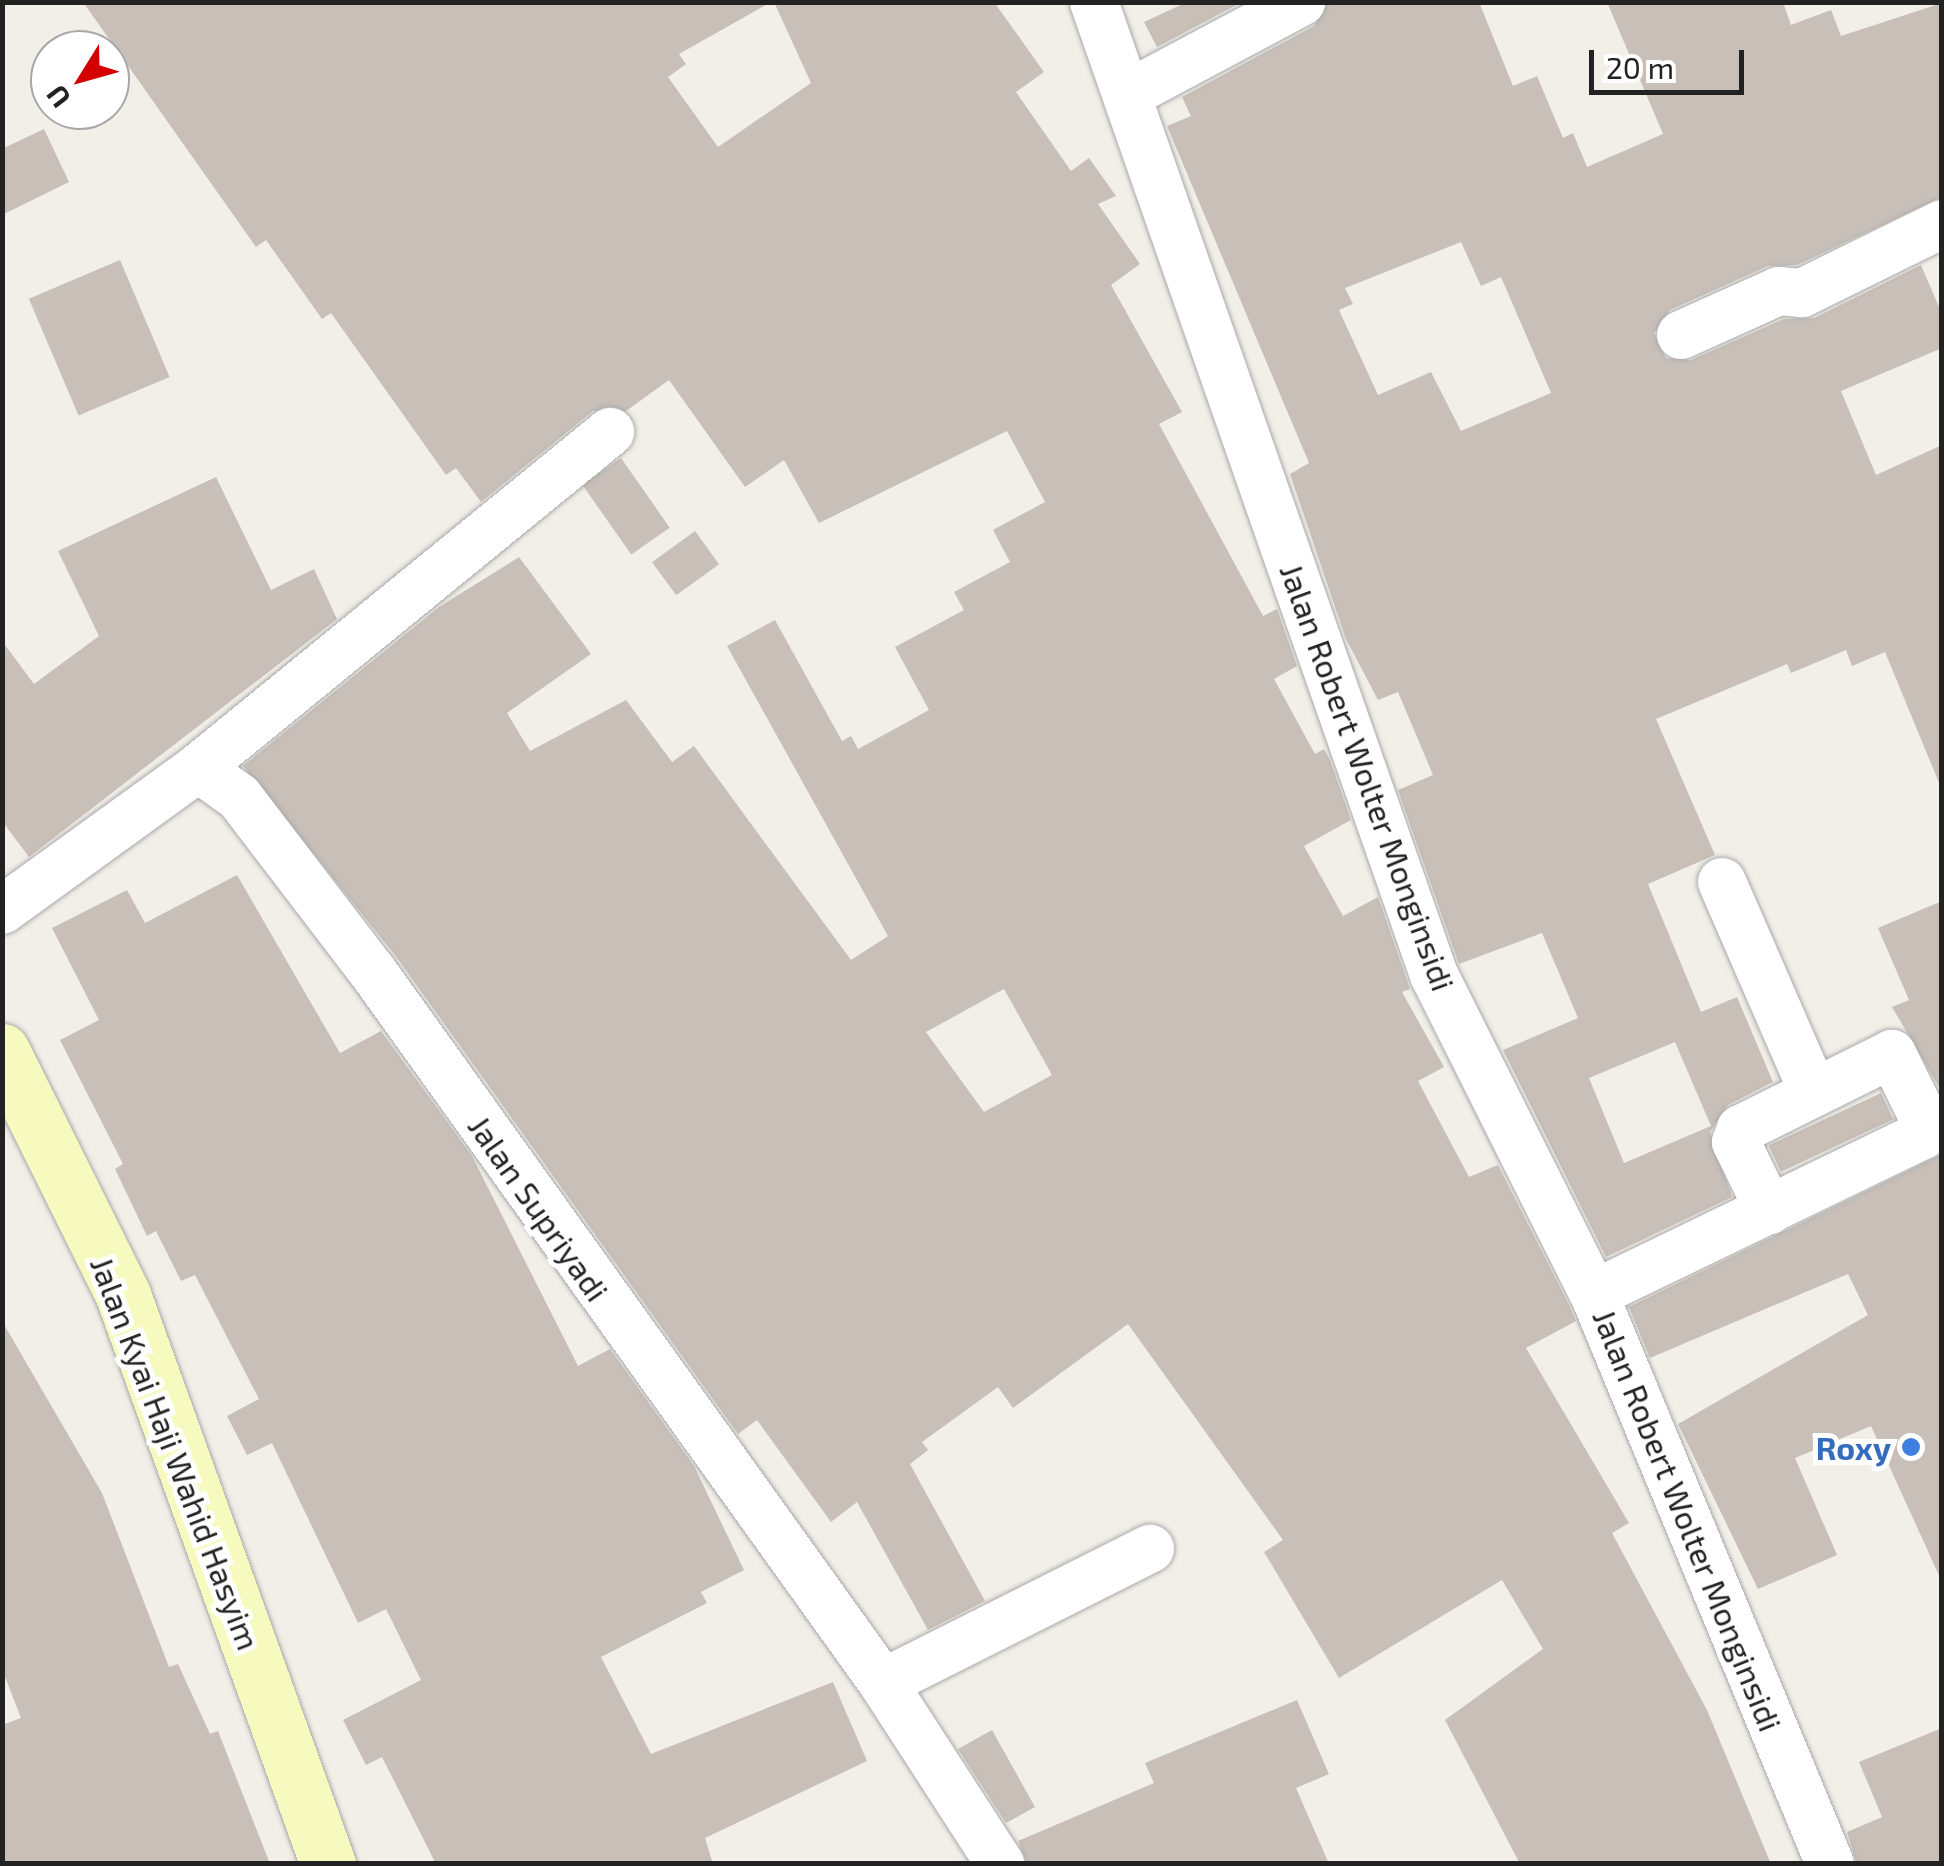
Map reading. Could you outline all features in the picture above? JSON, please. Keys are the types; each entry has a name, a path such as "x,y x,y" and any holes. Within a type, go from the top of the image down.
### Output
{"main road":[{"name":"Jalan Kyai Haji Wahid Hasyim","path":"2,1051 122,1295 328,1864"}],"street":[{"name":"Jalan Robert Wolter Monginsidi","path":"1094,2 1130,93 1434,974 1594,1294 1830,1864"},
{"path":"1130,93 1302,2"},
{"path":"1681,335 1779,291 1802,293 1942,224"},
{"path":"2,910 198,768 610,432"},
{"name":"Jalan Supriyadi","path":"198,768 240,797 373,972 884,1683 1000,1864"},
{"path":"1722,882 1812,1090"},
{"path":"1594,1294 1769,1210 1923,1136 1925,1121 1892,1054 1759,1112 1736,1142 1769,1210"},
{"path":"884,1683 1150,1548"}],"building":[{"path":"83,2 771,2 679,54 686,64 668,77 718,147 811,83 774,2 994,2 1044,72 1016,92 1071,171 1089,158 1116,196 1098,204 1140,264 1111,285 1182,412 1159,424 1263,616 1277,609 1297,666 1274,679 1315,754 1324,749 1351,820 1304,846 1343,916 1378,897 1410,989 1402,992 1444,1067 1418,1081 1469,1177 1498,1165 1569,1305 1576,1321 1526,1348 1629,1523 1612,1533 1707,1710 1771,1864 1520,1864 1445,1720 1543,1649 1502,1580 1339,1678 1264,1552 1283,1540 1128,1324 1013,1408 998,1387 922,1442 928,1450 910,1464 985,1601 928,1630 857,1502 831,1522 757,1420 738,1434 395,955 243,766 439,607 519,557 591,654 507,713 530,751 626,700 672,762 694,746 851,960 888,936 727,646 775,620 842,741 851,736 858,749 929,710 895,647 964,610 954,592 1010,562 993,530 1045,502 1007,431 819,523 784,460 745,487 669,380 626,411 593,411 481,502 456,468 446,475 331,313 322,319 266,240 256,247 130,69 130,30 103,30","holes":["1004,989 1052,1075 984,1112 926,1032"]},
{"path":"1187,2 1242,2 1157,47 1144,22"},
{"path":"1328,2 1479,2 1513,86 1537,76 1563,138 1573,133 1587,167 1663,134 1607,2 1783,2 1791,25 1831,10 1841,36 1942,3 1942,197 1797,265 1768,266 1670,310 1654,333 1666,358 1691,360 1784,319 1814,318 1921,265 1942,314 1942,348 1841,391 1876,475 1942,445 1942,790 1885,652 1852,666 1846,650 1791,673 1787,664 1656,719 1715,855 1648,884 1701,1012 1737,997 1773,1082 1728,1105 1710,1132 1732,1197 1606,1257 1503,1050 1578,1018 1542,933 1459,964 1398,790 1433,775 1398,692 1378,700 1346,639 1290,474 1309,463 1167,126 1191,116 1182,97 1314,26","holes":["1461,242 1481,286 1501,277 1551,393 1461,431 1431,372 1378,395 1339,310 1353,304 1345,288","1675,1042 1711,1126 1624,1163 1589,1078"]},
{"path":"44,130 69,182 2,215 2,149"},
{"path":"120,260 170,377 78,416 29,299"},
{"path":"621,458 670,528 631,555 582,485"},
{"path":"216,477 271,590 314,569 337,619 29,857 2,821 2,641 34,684 99,636 58,551"},
{"path":"695,531 719,564 676,595 652,562"},
{"path":"237,875 340,1053 381,1031 472,1156 578,1366 610,1349 694,1466 744,1570 701,1592 707,1603 601,1657 651,1754 833,1682 867,1761 705,1838 713,1864 436,1864 382,1757 366,1765 343,1720 421,1680 386,1609 358,1623 272,1443 247,1455 227,1416 259,1399 195,1275 181,1281 156,1231 147,1236 115,1169 123,1164 60,1040 99,1020 52,928 127,890 145,923"},
{"path":"1942,901 1942,1092 1892,1007 1909,1000 1878,928"},
{"path":"1881,1093 1893,1119 1781,1172 1769,1145"},
{"path":"1942,1154 1942,1582 1871,1426 1795,1458 1837,1555 1758,1589 1678,1424 1868,1315 1848,1274 1650,1358 1629,1307"},
{"path":"2,1321 102,1493 169,1667 178,1664 210,1734 218,1731 270,1864 2,1864 2,1725 21,1718 2,1669"},
{"path":"1297,1700 1329,1774 1296,1788 1329,1864 1027,1864 1018,1841 1154,1783 1145,1763"},
{"path":"1942,1728 1942,1864 1857,1864 1847,1832 1882,1817 1859,1762"},
{"path":"992,1730 1035,1807 1006,1823 958,1749"}],"place":[{"name":"Roxy","path":"1911,1447"}]}
